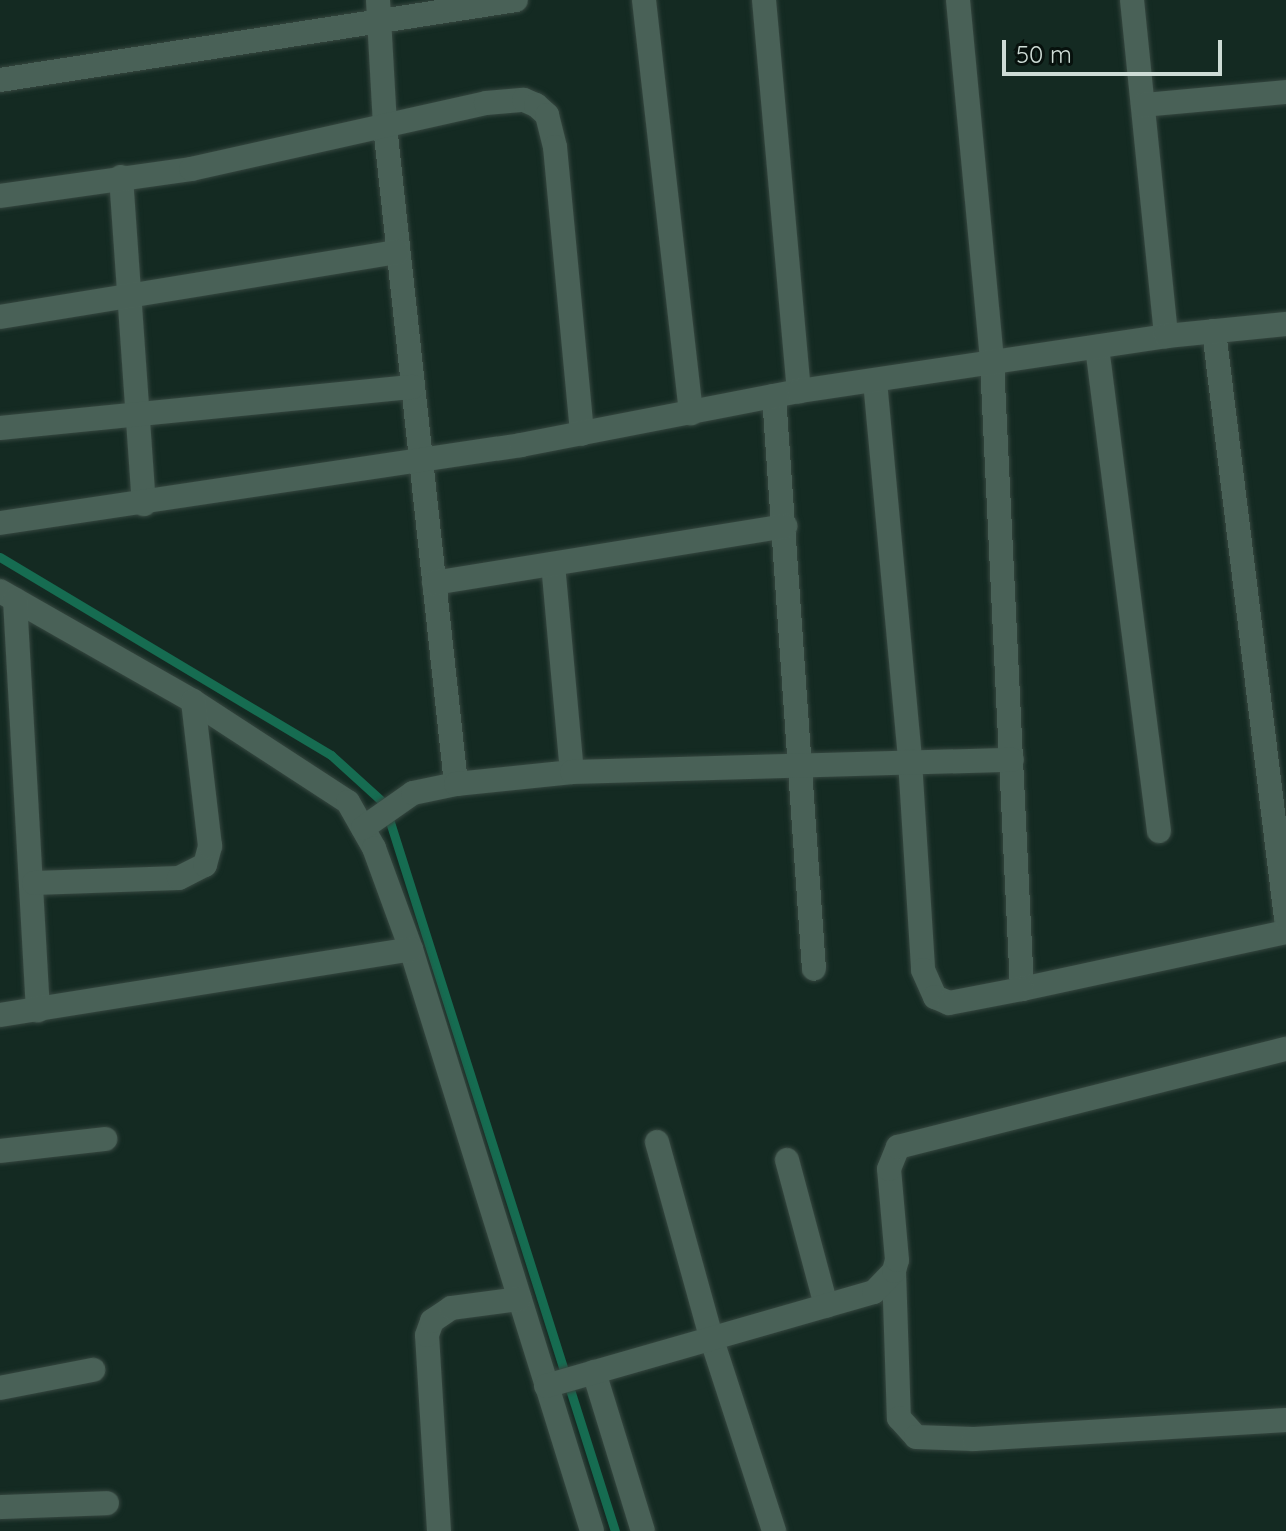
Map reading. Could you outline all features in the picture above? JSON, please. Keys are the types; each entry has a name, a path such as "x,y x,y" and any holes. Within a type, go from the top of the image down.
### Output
{"street":[{"path":"0,80 379,9 516,0"},
{"path":"644,0 691,413"},
{"path":"764,0 799,391"},
{"path":"958,0 992,362 1022,989"},
{"path":"1132,0 1166,336"},
{"path":"379,9 385,126 456,784"},
{"path":"1143,105 1286,92"},
{"path":"0,196 191,169 385,126 524,100 547,115 555,147 582,434"},
{"path":"121,177 144,504"},
{"path":"0,317 398,252"},
{"path":"0,523 144,504 582,434 799,391 1166,336 1286,324"},
{"path":"1214,331 1278,810 1286,918"},
{"path":"1097,347 1159,831"},
{"path":"875,381 927,986 935,997 949,1003 1286,932"},
{"path":"0,428 413,387"},
{"path":"774,396 804,767 814,969"},
{"path":"434,583 785,526"},
{"path":"553,564 572,772"},
{"path":"8,595 193,701 348,802 368,824 411,949 519,1299 570,1379 643,1531"},
{"path":"8,595 34,883 38,1010"},
{"path":"34,883 179,878 205,865 210,846 193,701"},
{"path":"368,824 401,799 456,784 572,772 1012,760"},
{"path":"0,1015 411,949"},
{"path":"1286,1049 898,1147 889,1169 899,1418 916,1437 974,1439 1286,1420"},
{"path":"0,1151 105,1139"},
{"path":"657,1142 712,1340 774,1531"},
{"path":"787,1160 826,1306"},
{"path":"570,1379 874,1292 894,1271"},
{"path":"439,1531 427,1335 432,1321 451,1308 519,1299"},
{"path":"0,1388 93,1370"},
{"path":"570,1379 592,1531"},
{"path":"0,1507 107,1503"}],"waterway":[{"path":"0,557 331,755 384,803 615,1531"}]}
